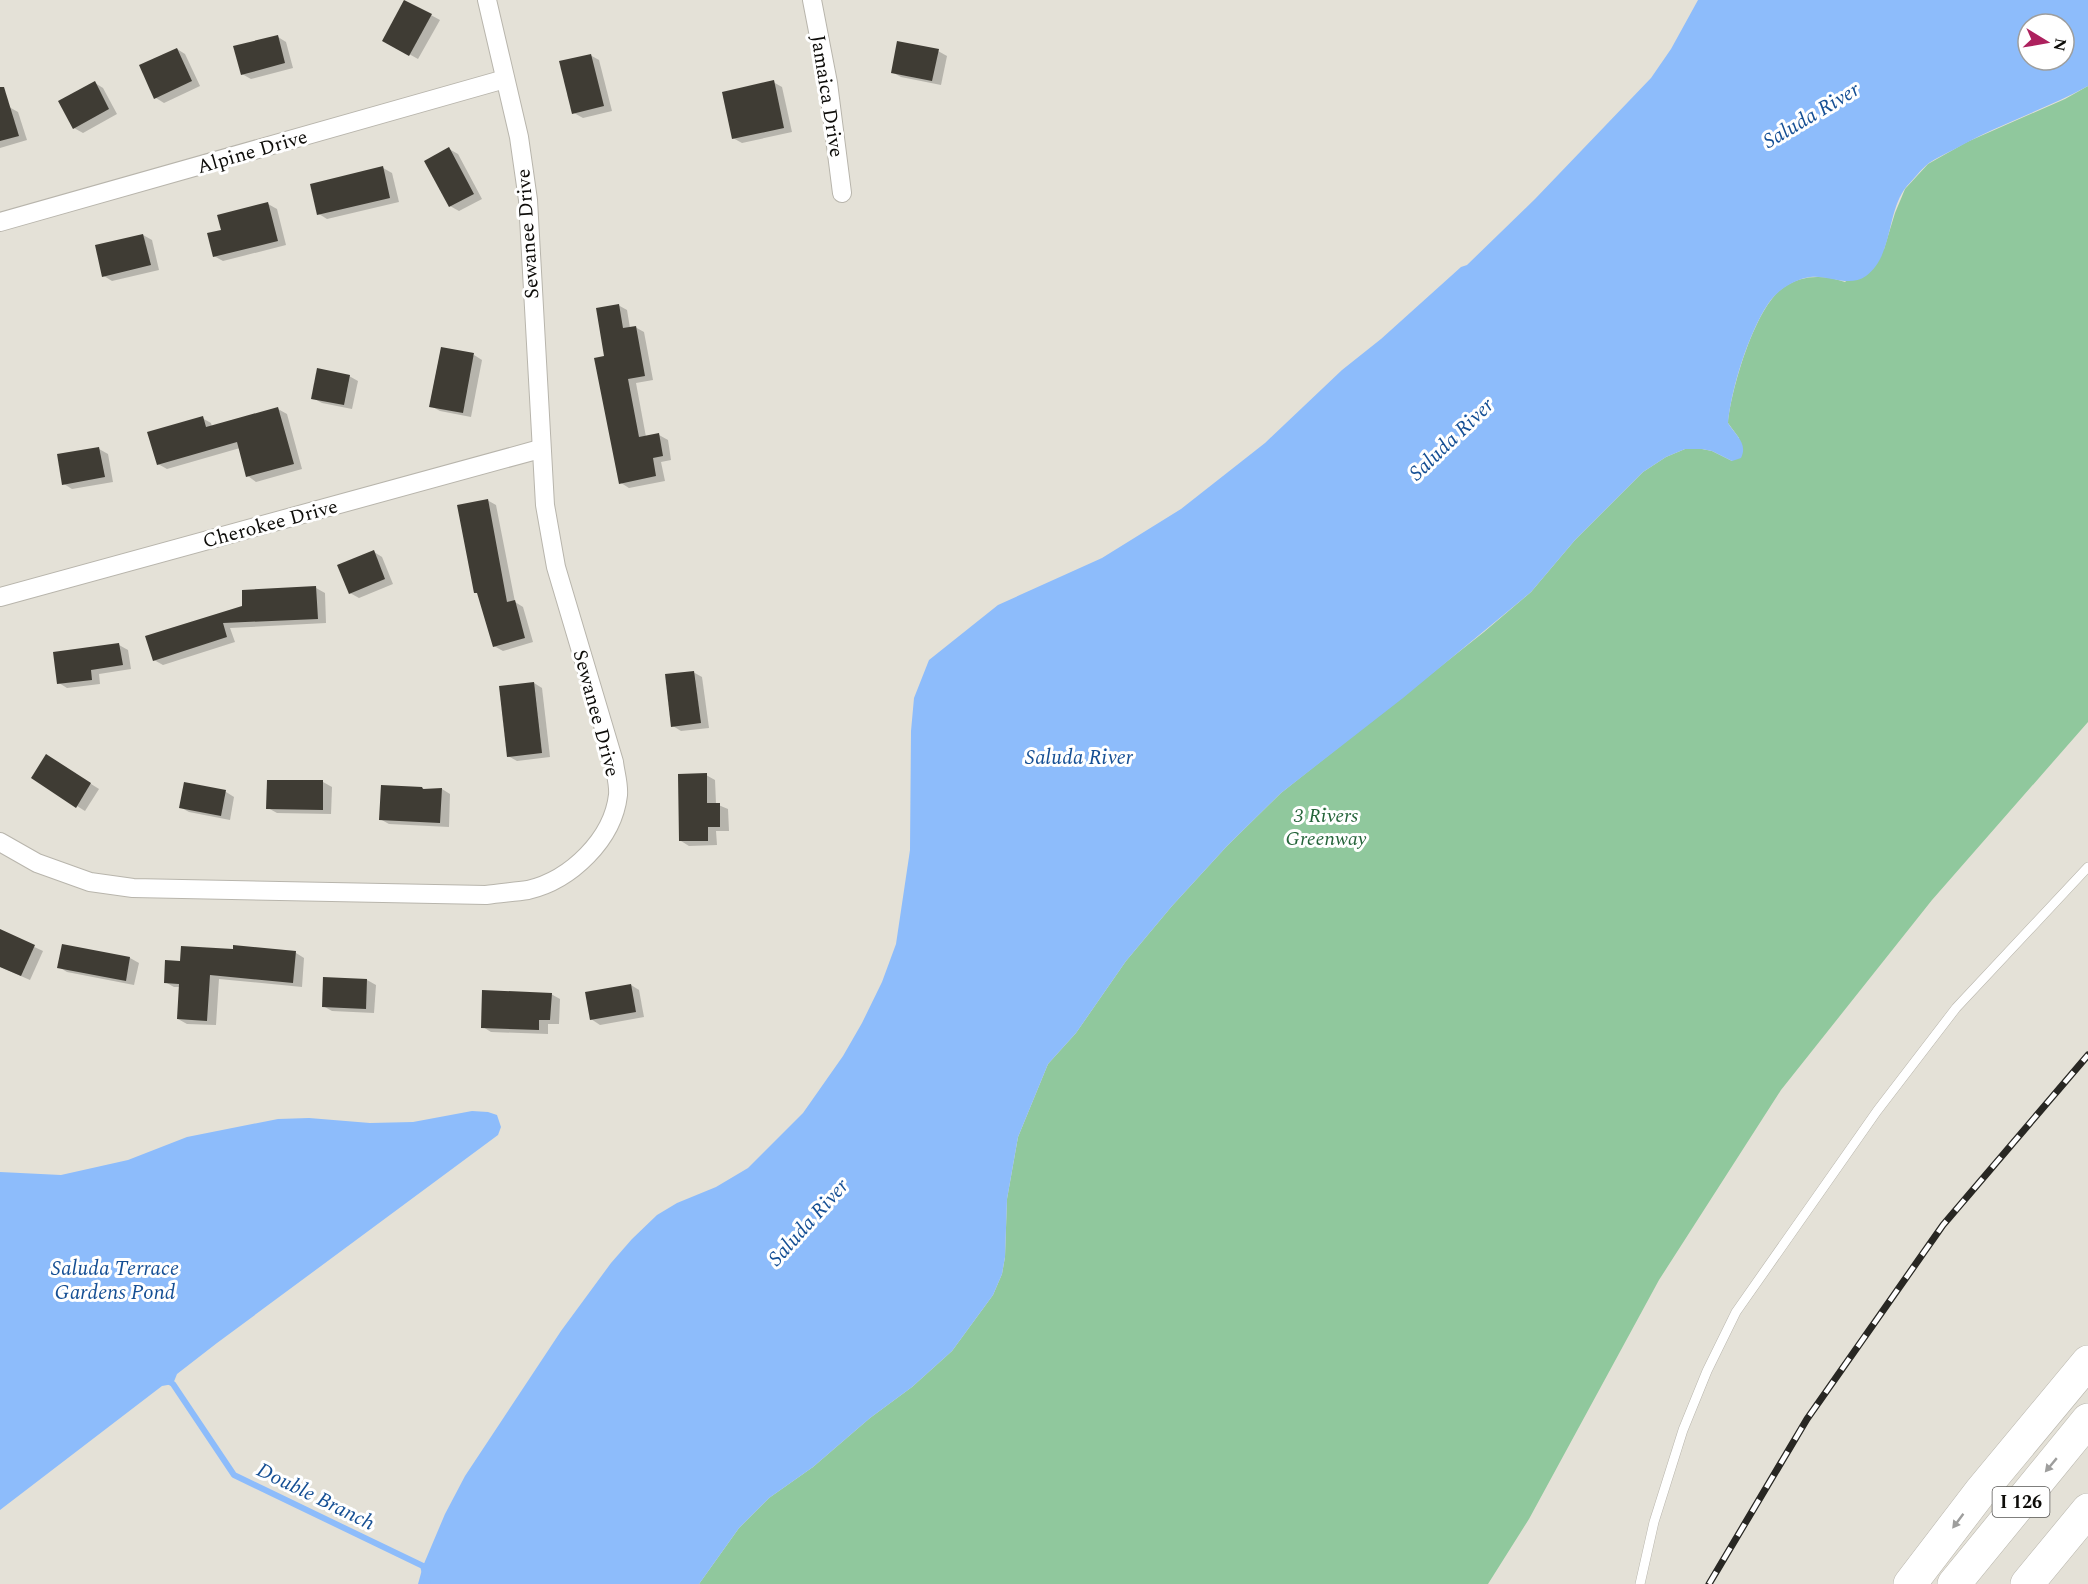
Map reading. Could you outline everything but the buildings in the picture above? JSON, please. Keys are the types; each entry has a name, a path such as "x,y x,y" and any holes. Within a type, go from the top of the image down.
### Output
{"highway":[{"path":"1910,1584 2088,1345"},
{"path":"1981,1491 2088,1362"},
{"name":"I 126","path":"1954,1584 2088,1420"},
{"name":"I 126","path":"2027,1584 2088,1510"},
{"path":"2056,1546 2088,1518"}],"street":[{"name":"Sewanee Drive","path":"0,842 38,863 90,882 133,888 486,895 530,889 564,874 593,850 611,824 618,793 614,762 556,567 545,506 540,449 528,200 519,137 486,0"},
{"name":"Jamaica Drive","path":"812,0 828,83 842,193"},
{"name":"Alpine Drive","path":"0,222 505,79"},
{"name":"Cherokee Drive","path":"0,597 540,449"}],"lane":[{"path":"1640,1584 1654,1522 1683,1430 1707,1371 1736,1312 1877,1111 1956,1008 2088,867"}],"green space":[{"name":"3 Rivers Greenway","path":"2088,86 2088,722 1932,900 1781,1090 1659,1280 1529,1519 1488,1584 699,1584 739,1528 769,1498 813,1467 870,1418 912,1387 952,1351 993,1295 1002,1274 1005,1257 1007,1199 1018,1137 1048,1064 1076,1033 1126,961 1227,846 1281,793 1531,592 1575,540 1643,472 1666,457 1685,449 1712,451 1732,461 1739,438 1728,423 1739,371 1763,312 1783,288 1798,280 1814,277 1845,282 1884,249 1905,189 1928,164 1967,142 2065,99"}],"water":[{"name":"Saluda River","path":"1698,0 2088,0 2088,86 1986,133 1926,165 1900,196 1881,257 1866,276 1851,281 1821,277 1805,278 1784,288 1768,304 1748,345 1730,409 1728,423 1742,444 1741,458 1732,461 1712,451 1685,449 1666,457 1643,472 1575,540 1531,592 1403,698 1281,793 1227,846 1172,906 1126,961 1076,1033 1048,1064 1018,1137 1007,1199 1005,1257 1002,1274 993,1295 952,1351 912,1387 870,1418 813,1467 769,1498 739,1528 699,1584 418,1584 423,1566 445,1514 465,1476 561,1331 611,1263 657,1215 677,1203 716,1187 748,1168 803,1113 843,1056 862,1023 882,982 896,944 910,850 911,731 914,698 929,660 998,605 1102,558 1181,509 1265,443 1342,370 1381,339 1461,267 1467,265 1535,199 1651,78 1671,49"},
{"name":"Saluda Terrace Gardens Pond","path":"472,1111 497,1115 501,1127 498,1135 217,1343 177,1374 173,1384 162,1386 0,1510 0,1172 61,1175 128,1160 187,1137 278,1119 309,1118 370,1123 413,1122"}],"waterway":[{"name":"Double Branch","path":"168,1381 173,1384 234,1475 423,1566 428,1584"}],"railway":[{"path":"1709,1584 1807,1419 1943,1225 2088,1055"}]}
